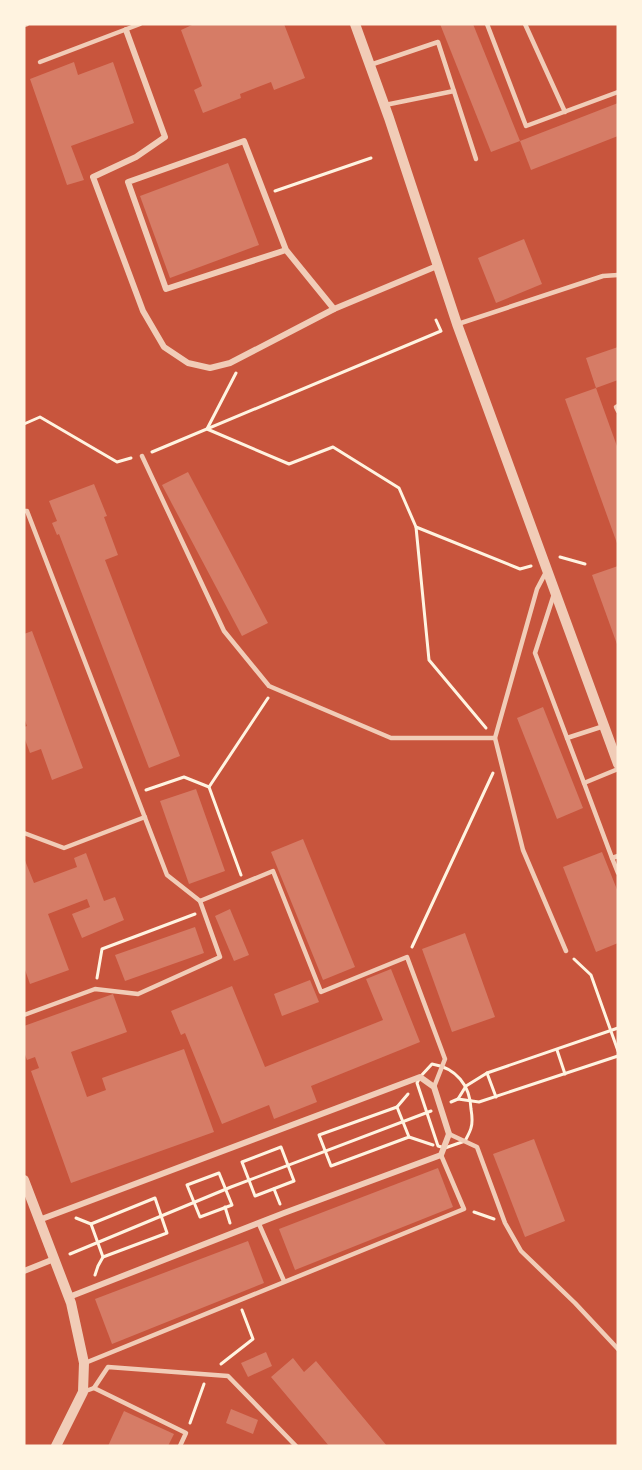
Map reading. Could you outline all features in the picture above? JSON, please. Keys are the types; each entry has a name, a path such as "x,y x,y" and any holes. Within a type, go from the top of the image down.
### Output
{"street":[{"path":"355,24 385,105 457,324 618,764"},
{"path":"126,30 165,136 136,157 93,177 143,311 164,347 188,363 210,368 230,363 334,309 437,266"},
{"path":"286,250 166,288 128,182 244,141 286,250 334,309"},
{"path":"39,1220 420,1077 434,1087 449,1134 441,1155 69,1297"},
{"path":"25,1185 69,1297 84,1363 82,1392 56,1446"},
{"path":"24,1271 54,1259"}],"lane":[{"path":"40,62 140,24"},
{"path":"488,24 526,126 618,92"},
{"path":"525,24 565,112"},
{"path":"370,65 438,42 476,159"},
{"path":"385,105 454,91"},
{"path":"457,324 603,276 618,275"},
{"path":"618,406 616,407 618,411"},
{"path":"142,456 224,631 268,687 392,738 495,738"},
{"path":"24,511 27,510 167,875 200,901 220,957 138,994 95,988 24,1015"},
{"path":"547,571 537,590 495,738 523,850 566,951"},
{"path":"555,592 535,653 584,783 615,857 618,873"},
{"path":"567,738 604,726"},
{"path":"584,783 618,769"},
{"path":"24,833 64,848 145,817"},
{"path":"200,901 273,871 321,992 407,957 445,1059 434,1087"},
{"path":"449,1134 477,1147 505,1223 521,1251 618,1349"},
{"path":"84,1363 464,1209 441,1155"},
{"path":"259,1224 284,1281"},
{"path":"82,1392 94,1388 108,1367 228,1376 296,1446"},
{"path":"94,1388 186,1433 180,1446"}],"path":[{"path":"264,195 371,158"},
{"path":"24,424 40,417 117,462 142,456 441,331 436,320"},
{"path":"207,429 245,355"},
{"path":"207,429 289,464 333,447 399,488 416,527 429,660 495,738"},
{"path":"416,527 520,569 536,564"},
{"path":"560,557 585,564"},
{"path":"209,787 274,689"},
{"path":"407,957 500,759"},
{"path":"136,793 184,777 209,787 244,883"},
{"path":"95,988 102,949 204,911"},
{"path":"566,951 591,975 611,1030 618,1053 565,1074 479,1102 458,1099 466,1086 487,1073 611,1030 618,1028"},
{"path":"557,1049 565,1074"},
{"path":"487,1073 496,1097"},
{"path":"409,1137 398,1107 320,1136 331,1166 409,1137 438,1146"},
{"path":"70,1254 226,1189 427,1113"},
{"path":"281,1148 294,1181 255,1196 249,1180 242,1162 281,1148"},
{"path":"219,1173 232,1204 200,1217 194,1202 187,1185 219,1173"},
{"path":"98,1266 103,1257 167,1233 155,1198 91,1224 103,1257"},
{"path":"464,1209 505,1223"},
{"path":"186,1433 207,1375 253,1339 239,1300"}],"building":[{"path":"192,24 284,24 305,78 274,90 271,82 240,94 241,98 203,113 194,90 202,86 181,30"},
{"path":"440,24 473,24 520,141 491,152"},
{"path":"74,62 78,75 113,62 134,123 71,146 84,180 67,185 30,79"},
{"path":"618,103 618,136 531,170 520,141"},
{"path":"228,163 259,245 170,278 140,196"},
{"path":"524,239 542,284 496,303 478,258"},
{"path":"618,347 618,380 596,388 586,358"},
{"path":"596,388 618,449 618,546 565,399"},
{"path":"188,472 268,623 242,636 162,485"},
{"path":"94,484 107,516 104,517 118,555 105,560 180,756 149,768 59,534 57,535 52,523 57,521 49,501"},
{"path":"618,566 618,647 592,575"},
{"path":"32,631 83,768 52,780 41,749 30,753 24,737 24,727 27,726 24,718 24,634"},
{"path":"543,707 583,808 557,819 517,718"},
{"path":"196,789 225,871 189,884 160,801"},
{"path":"303,839 355,967 323,980 271,852"},
{"path":"602,852 618,892 618,943 596,952 563,867"},
{"path":"86,853 104,901 115,897 124,920 82,938 72,914 90,907 87,899 48,914 69,970 30,984 24,967 24,858 34,883 77,867 74,858"},
{"path":"230,909 249,955 234,961 215,916"},
{"path":"195,927 204,953 125,981 115,955"},
{"path":"465,933 495,1017 452,1032 422,949"},
{"path":"391,969 420,1042 311,1086 317,1102 274,1119 269,1105 222,1124 185,1033 181,1035 171,1011 232,986 265,1067 383,1020 366,979"},
{"path":"310,980 319,1002 282,1016 274,994"},
{"path":"113,994 127,1032 71,1052 87,1097 106,1090 102,1078 184,1049 214,1132 71,1183 31,1071 39,1068 35,1057 27,1060 24,1052 24,1026"},
{"path":"534,1139 565,1221 525,1237 493,1154"},
{"path":"438,1168 453,1207 295,1270 279,1229"},
{"path":"248,1241 264,1283 112,1344 95,1299"},
{"path":"266,1352 272,1366 248,1377 241,1363"},
{"path":"293,1358 304,1372 316,1361 387,1446 329,1446 271,1377"},
{"path":"231,1409 258,1420 253,1434 226,1423"},
{"path":"124,1411 174,1434 168,1446 108,1446"}]}
